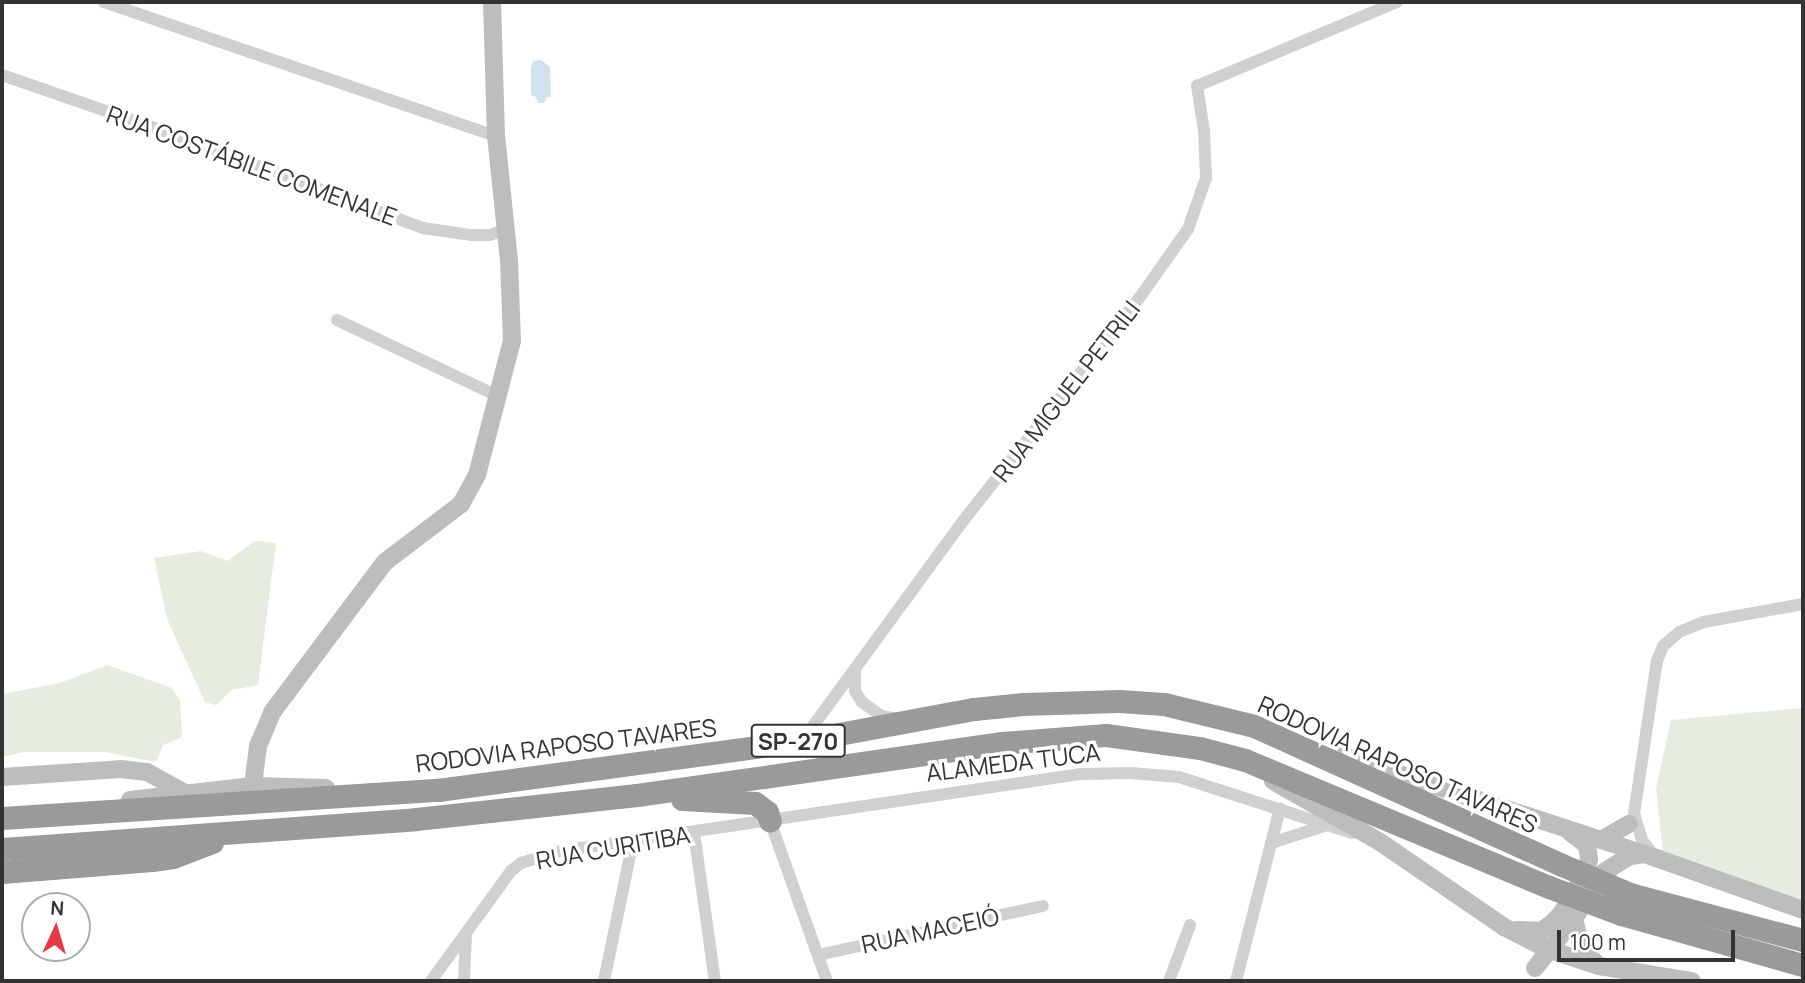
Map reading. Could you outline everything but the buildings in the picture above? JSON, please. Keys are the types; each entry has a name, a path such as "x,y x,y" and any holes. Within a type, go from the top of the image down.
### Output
{"highway":[{"name":"RODOVIA RAPOSO TAVARES","path":"2,818 438,790 801,741 974,709 1023,704 1119,701 1164,704 1254,726 1562,865 1626,904 1803,965"},
{"name":"RODOVIA RAPOSO TAVARES","path":"2,849 416,819 637,795 1066,736 1106,735 1200,748 1285,774 1549,887 1803,940"},
{"path":"637,795 755,803 767,812 770,821"},
{"path":"2,872 173,857 237,833"}],"street":[{"path":"104,2 496,136"},
{"path":"253,786 258,746 273,711 385,562 461,503 477,475 512,341 506,229 496,136 492,2"},
{"name":"RUA MIGUEL PETRILI","path":"801,741 963,521 1140,297 1188,229 1206,178 1204,131 1197,86 1396,2"},
{"name":"RUA COSTÁBILE COMENALE","path":"2,75 175,135 423,228 471,235 490,235 506,229"},
{"path":"337,320 498,396"},
{"path":"1650,856 1632,819 1657,662 1663,646 1679,632 1704,622 1803,604"},
{"path":"855,670 855,691 870,709 881,716 919,721"},
{"path":"1254,726 1609,842 1803,910"},
{"name":"ALAMEDA TUCA","path":"1200,748 1263,776 1380,842 1504,927 1552,951 1599,966 1692,981"},
{"path":"2,778 121,769 147,772 183,792"},
{"name":"ALAMEDA TUCA","path":"770,821 1081,774 1131,773 1179,777 1380,842"},
{"path":"28,816 183,792 253,786 438,790"},
{"path":"1236,981 1280,809"},
{"path":"1533,975 1604,872 1609,842 1632,819"},
{"path":"770,821 827,981"},
{"name":"RUA CURITIBA","path":"431,981 467,936 502,879 521,863 560,850 770,821"},
{"path":"1271,843 1328,825"},
{"path":"1504,927 1527,933 1541,931 1551,924 1566,906 1586,872 1589,859 1584,841 1565,829"},
{"path":"694,832 715,981"},
{"path":"604,981 633,841"},
{"path":"1604,872 1630,856 1650,856"},
{"name":"RUA MACEIÓ","path":"818,955 1043,906"},
{"path":"1574,919 1582,949 1599,966"},
{"path":"1169,981 1190,925"},
{"path":"464,981 467,936"},
{"path":"1525,938 1533,975"}],"shaded area":[{"path":"255,541 276,543 258,685 232,690 216,705 205,702 167,619 154,558 201,551 227,561"},
{"path":"107,665 172,688 180,700 182,737 163,745 156,762 105,752 24,752 2,757 2,694 60,683"},
{"path":"1803,708 1803,905 1663,854 1656,789 1671,720"}],"water":[{"path":"541,60 550,67 551,97 547,97 544,103 538,103 536,97 531,95 531,68 533,61"}]}
